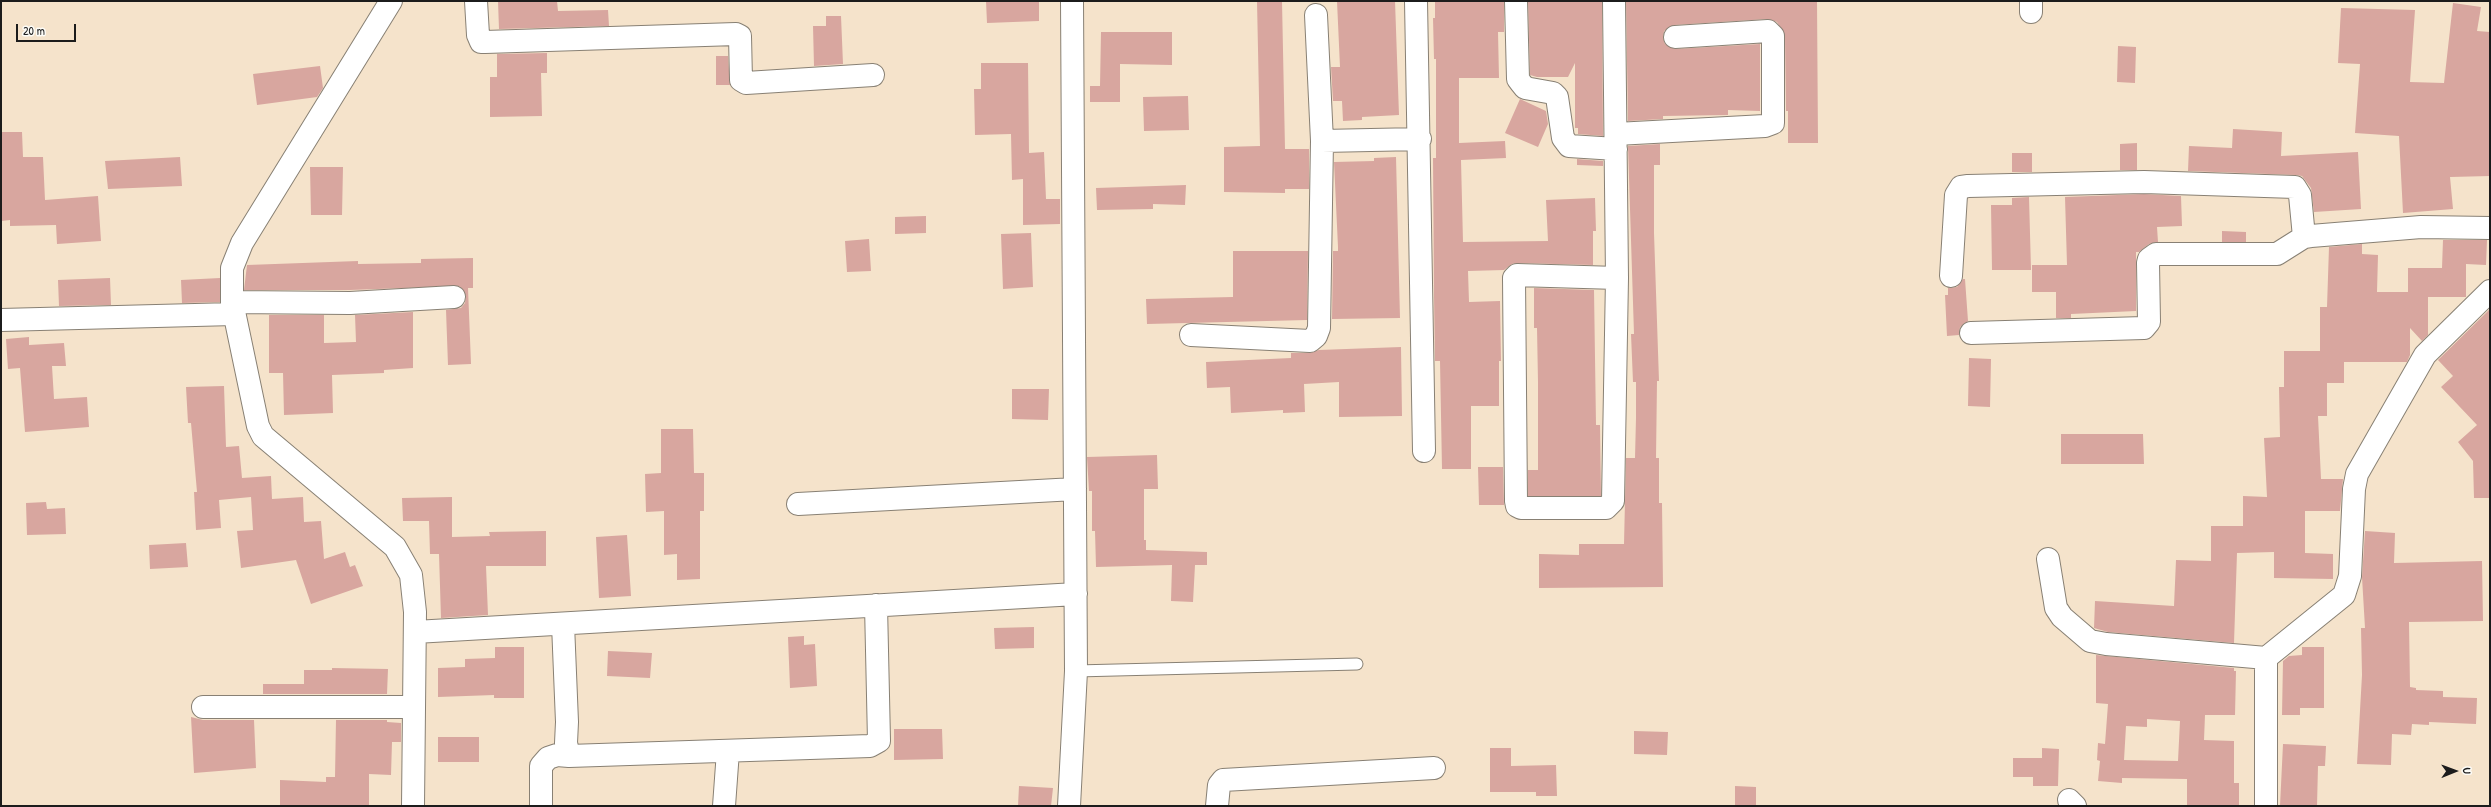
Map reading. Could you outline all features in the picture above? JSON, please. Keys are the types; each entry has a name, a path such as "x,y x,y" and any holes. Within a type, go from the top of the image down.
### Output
{"street":[{"path":"391,1 242,243 232,268 233,308 258,426 263,436 395,547 411,575 415,632 413,806"},
{"path":"476,1 478,35 481,42 736,34 740,36 741,80 746,83 873,75"},
{"path":"1069,806 1076,671 1072,1"},
{"path":"1416,1 1420,139 1424,451"},
{"path":"1516,1 1518,79 1525,88 1553,93 1557,97 1563,138 1569,146 1765,126 1773,123 1773,36 1768,31 1675,37"},
{"path":"1614,1 1617,278 1613,501 1606,508 1521,508 1518,506 1516,501 1514,278 1517,275 1617,278"},
{"path":"1191,335 1310,341 1316,336 1319,328 1322,141 1316,15"},
{"path":"1322,141 1420,139"},
{"path":"1951,276 1956,195 1958,190 1968,186 2144,182 2295,187 2300,195 2304,237"},
{"path":"1971,333 2139,329 2149,322 2148,263 2152,256 2156,254 2276,254 2304,237 2416,227 2490,228"},
{"path":"2048,559 2056,608 2062,617 2090,641 2106,644 2266,658 2344,595 2350,576 2354,489 2357,474 2425,355 2490,290"},
{"path":"1,320 454,297"},
{"path":"798,504 1075,489"},
{"path":"415,632 1076,594"},
{"path":"541,806 541,766 548,758 557,755 569,756 870,746 879,741 876,605"},
{"path":"562,624 567,722 566,743 569,756"},
{"path":"2266,658 2266,806"},
{"path":"203,707 414,707"},
{"path":"724,806 728,751"},
{"path":"1217,806 1220,785 1223,780 1434,768"}],"lane":[{"path":"1076,671 1357,664"}],"building":[{"path":"498,1 557,1 558,11 608,10 609,26 499,29"},
{"path":"986,1 1039,1 1039,21 987,23"},
{"path":"1257,1 1282,1 1285,149 1309,149 1309,189 1285,189 1285,193 1224,192 1224,147 1260,146"},
{"path":"1337,1 1395,1 1399,115 1362,117 1362,120 1343,121 1342,101 1333,101 1331,67 1340,67"},
{"path":"1435,1 1504,1 1504,32 1498,32 1499,78 1459,78 1459,143 1505,141 1506,158 1461,160 1463,242 1548,241 1546,200 1595,198 1596,231 1593,231 1593,265 1517,263 1512,264 1504,270 1468,271 1469,302 1500,301 1501,361 1499,361 1499,406 1471,406 1471,469 1442,469 1440,361 1435,361 1434,296 1433,158 1436,158 1436,59 1434,59 1433,18 1435,18"},
{"path":"1528,1 1602,1 1603,136 1578,134 1578,128 1575,128 1575,63 1568,77 1537,77 1530,75"},
{"path":"1626,1 1817,1 1818,143 1788,143 1785,36 1777,22 1768,19 1674,25 1664,31 1663,37 1665,44 1675,49 1760,44 1760,111 1728,110 1728,115 1663,116 1663,119 1628,121"},
{"path":"2453,3 2481,7 2477,31 2490,32 2490,176 2450,177 2453,209 2403,213 2399,136 2355,133 2360,64 2338,63 2341,8 2415,10 2410,82 2444,83"},
{"path":"826,16 841,16 843,64 814,66 813,26 826,26"},
{"path":"1101,32 1172,32 1172,65 1120,64 1120,102 1090,102 1090,86 1100,86"},
{"path":"2118,46 2136,47 2135,83 2117,82"},
{"path":"547,53 547,73 541,73 542,116 490,117 490,77 497,77 497,54"},
{"path":"716,56 728,56 730,85 716,85"},
{"path":"981,63 1028,63 1029,153 1044,152 1046,199 1060,199 1060,224 1023,225 1023,179 1012,180 1011,134 975,135 974,89 981,89"},
{"path":"320,66 323,88 317,97 257,105 253,74"},
{"path":"1188,96 1189,130 1144,131 1143,97"},
{"path":"1520,99 1546,111 1548,124 1538,147 1505,133"},
{"path":"2233,129 2282,132 2281,156 2358,152 2361,209 2314,212 2311,188 2302,176 2188,171 2189,146 2232,148"},
{"path":"1,132 22,132 23,157 43,157 45,200 98,196 101,241 57,244 56,225 10,226 10,220 1,221"},
{"path":"2137,143 2137,170 2120,170 2120,144"},
{"path":"1660,144 1660,165 1654,165 1654,233 1659,381 1657,381 1656,458 1659,458 1659,503 1662,503 1663,587 1539,588 1539,554 1579,555 1579,544 1624,544 1626,458 1635,458 1636,418 1636,382 1633,382 1631,334 1634,334 1628,146"},
{"path":"2012,153 2032,153 2032,172 2012,172"},
{"path":"180,157 182,186 108,189 105,161"},
{"path":"1396,157 1400,318 1332,319 1333,251 1338,251 1334,162 1374,161 1374,158"},
{"path":"1577,159 1603,161 1603,166 1577,165"},
{"path":"310,167 343,167 342,215 311,215"},
{"path":"1186,185 1185,205 1153,204 1153,209 1097,210 1096,188"},
{"path":"2144,194 2181,196 2182,226 2157,227 2158,242 2149,244 2139,252 2136,252 2136,311 2071,314 2071,318 2056,318 2056,292 2032,292 2032,265 2067,265 2065,197"},
{"path":"2029,197 2031,270 1992,270 1991,205 2012,205 2012,198"},
{"path":"926,216 926,233 895,234 895,217"},
{"path":"2222,231 2246,232 2246,242 2222,242"},
{"path":"1031,233 1033,287 1003,289 1001,234"},
{"path":"869,239 871,271 847,272 845,241"},
{"path":"2443,240 2487,240 2486,265 2466,264 2466,297 2428,297 2428,335 2422,341 2410,328 2410,355 2407,362 2344,362 2344,383 2327,383 2327,416 2318,416 2321,479 2343,479 2340,511 2305,511 2305,553 2333,554 2333,579 2274,578 2274,552 2237,553 2234,643 2108,632 2094,628 2095,601 2174,606 2176,560 2211,561 2211,526 2243,526 2243,496 2267,497 2264,438 2280,437 2279,387 2284,387 2284,351 2320,351 2320,307 2327,307 2329,247 2362,244 2362,254 2378,255 2377,292 2408,292 2408,268 2442,268"},
{"path":"1233,251 1308,251 1307,320 1147,324 1146,299 1233,297"},
{"path":"473,258 473,288 468,288 471,364 448,365 446,310 461,308 465,303 466,296 459,286 350,290 244,290 247,265 358,261 358,264 421,263 421,259"},
{"path":"110,278 111,305 59,306 58,280"},
{"path":"220,278 220,302 182,303 181,280"},
{"path":"1963,279 1965,279 1968,321 1960,327 1959,335 1947,336 1945,295 1948,295 1948,288 1957,287"},
{"path":"1534,288 1594,290 1596,425 1600,425 1601,496 1528,496 1528,470 1538,470 1537,328 1534,328"},
{"path":"2490,309 2490,498 2474,498 2473,461 2458,442 2477,425 2441,387 2453,376 2438,360"},
{"path":"413,312 413,368 384,370 384,373 332,375 333,413 284,415 283,373 269,373 269,315 324,315 324,343 356,342 355,315"},
{"path":"29,337 29,345 64,343 66,366 52,366 54,399 87,397 89,427 25,432 20,368 8,369 6,339"},
{"path":"1401,347 1402,416 1339,417 1339,382 1304,384 1305,412 1283,413 1283,410 1231,413 1230,387 1207,388 1206,362 1291,358 1291,353 1309,353 1319,350"},
{"path":"1969,358 1991,359 1990,407 1968,406"},
{"path":"224,386 226,447 239,446 242,478 271,476 272,499 303,497 304,522 321,521 324,559 345,552 350,567 355,565 363,586 311,604 296,560 241,568 237,531 253,530 251,497 219,500 221,528 196,530 194,492 197,492 191,423 188,423 186,387"},
{"path":"1012,389 1049,389 1048,420 1012,419"},
{"path":"661,429 693,429 694,473 704,473 704,511 700,511 700,579 677,580 677,554 664,555 664,511 646,512 645,474 661,473"},
{"path":"2061,434 2143,434 2144,464 2061,464"},
{"path":"1157,455 1158,489 1144,489 1144,540 1146,540 1146,550 1207,552 1207,565 1195,565 1193,602 1171,601 1172,565 1096,567 1095,531 1092,531 1092,491 1089,491 1087,457"},
{"path":"1478,467 1503,467 1504,505 1479,505"},
{"path":"452,497 452,537 490,536 489,532 546,531 546,566 486,566 488,615 441,618 439,554 430,554 429,521 403,521 402,498"},
{"path":"46,502 47,509 65,508 66,534 27,535 26,503"},
{"path":"2365,531 2395,533 2394,563 2482,561 2483,621 2409,622 2410,687 2416,688 2416,690 2443,691 2443,697 2477,698 2476,724 2429,722 2429,725 2412,724 2411,735 2392,734 2391,765 2357,764 2362,675 2361,628 2365,628 2362,577"},
{"path":"627,535 631,596 599,598 596,537"},
{"path":"186,543 188,567 150,569 149,545"},
{"path":"1034,627 1034,648 995,649 994,628"},
{"path":"804,636 804,645 815,644 817,686 790,688 788,637"},
{"path":"495,647 524,647 524,698 494,698 494,695 438,697 438,668 465,667 465,659 495,658"},
{"path":"2302,647 2324,647 2324,708 2300,708 2300,715 2282,715 2283,661 2289,656 2302,655"},
{"path":"608,651 652,653 650,678 607,676"},
{"path":"2096,655 2234,668 2234,671 2236,671 2235,715 2205,715 2204,740 2234,741 2234,783 2239,783 2239,806 2187,806 2187,779 2122,778 2122,783 2098,781 2100,761 2097,760 2098,743 2105,744 2108,704 2096,703","holes":["2147,719 2180,721 2178,761 2124,760 2126,726 2147,727"]},
{"path":"332,668 388,669 387,694 263,694 263,684 304,684 304,670 332,670"},
{"path":"191,717 203,720 254,720 256,768 194,773"},
{"path":"336,720 387,720 387,722 401,723 401,742 392,742 391,775 369,774 369,806 280,806 280,780 326,782 326,777 335,777"},
{"path":"894,729 942,729 943,759 894,760"},
{"path":"1634,731 1668,732 1667,755 1634,754"},
{"path":"438,737 479,737 479,762 438,762"},
{"path":"2283,744 2326,746 2325,766 2318,766 2317,806 2280,806"},
{"path":"1490,748 1511,748 1511,766 1556,765 1557,796 1536,796 1536,792 1490,792"},
{"path":"2042,748 2059,749 2058,786 2033,786 2033,777 2013,777 2013,758 2042,758"},
{"path":"1019,786 1053,788 1051,806 1018,806"},
{"path":"1735,786 1756,787 1756,806 1735,806"}]}
